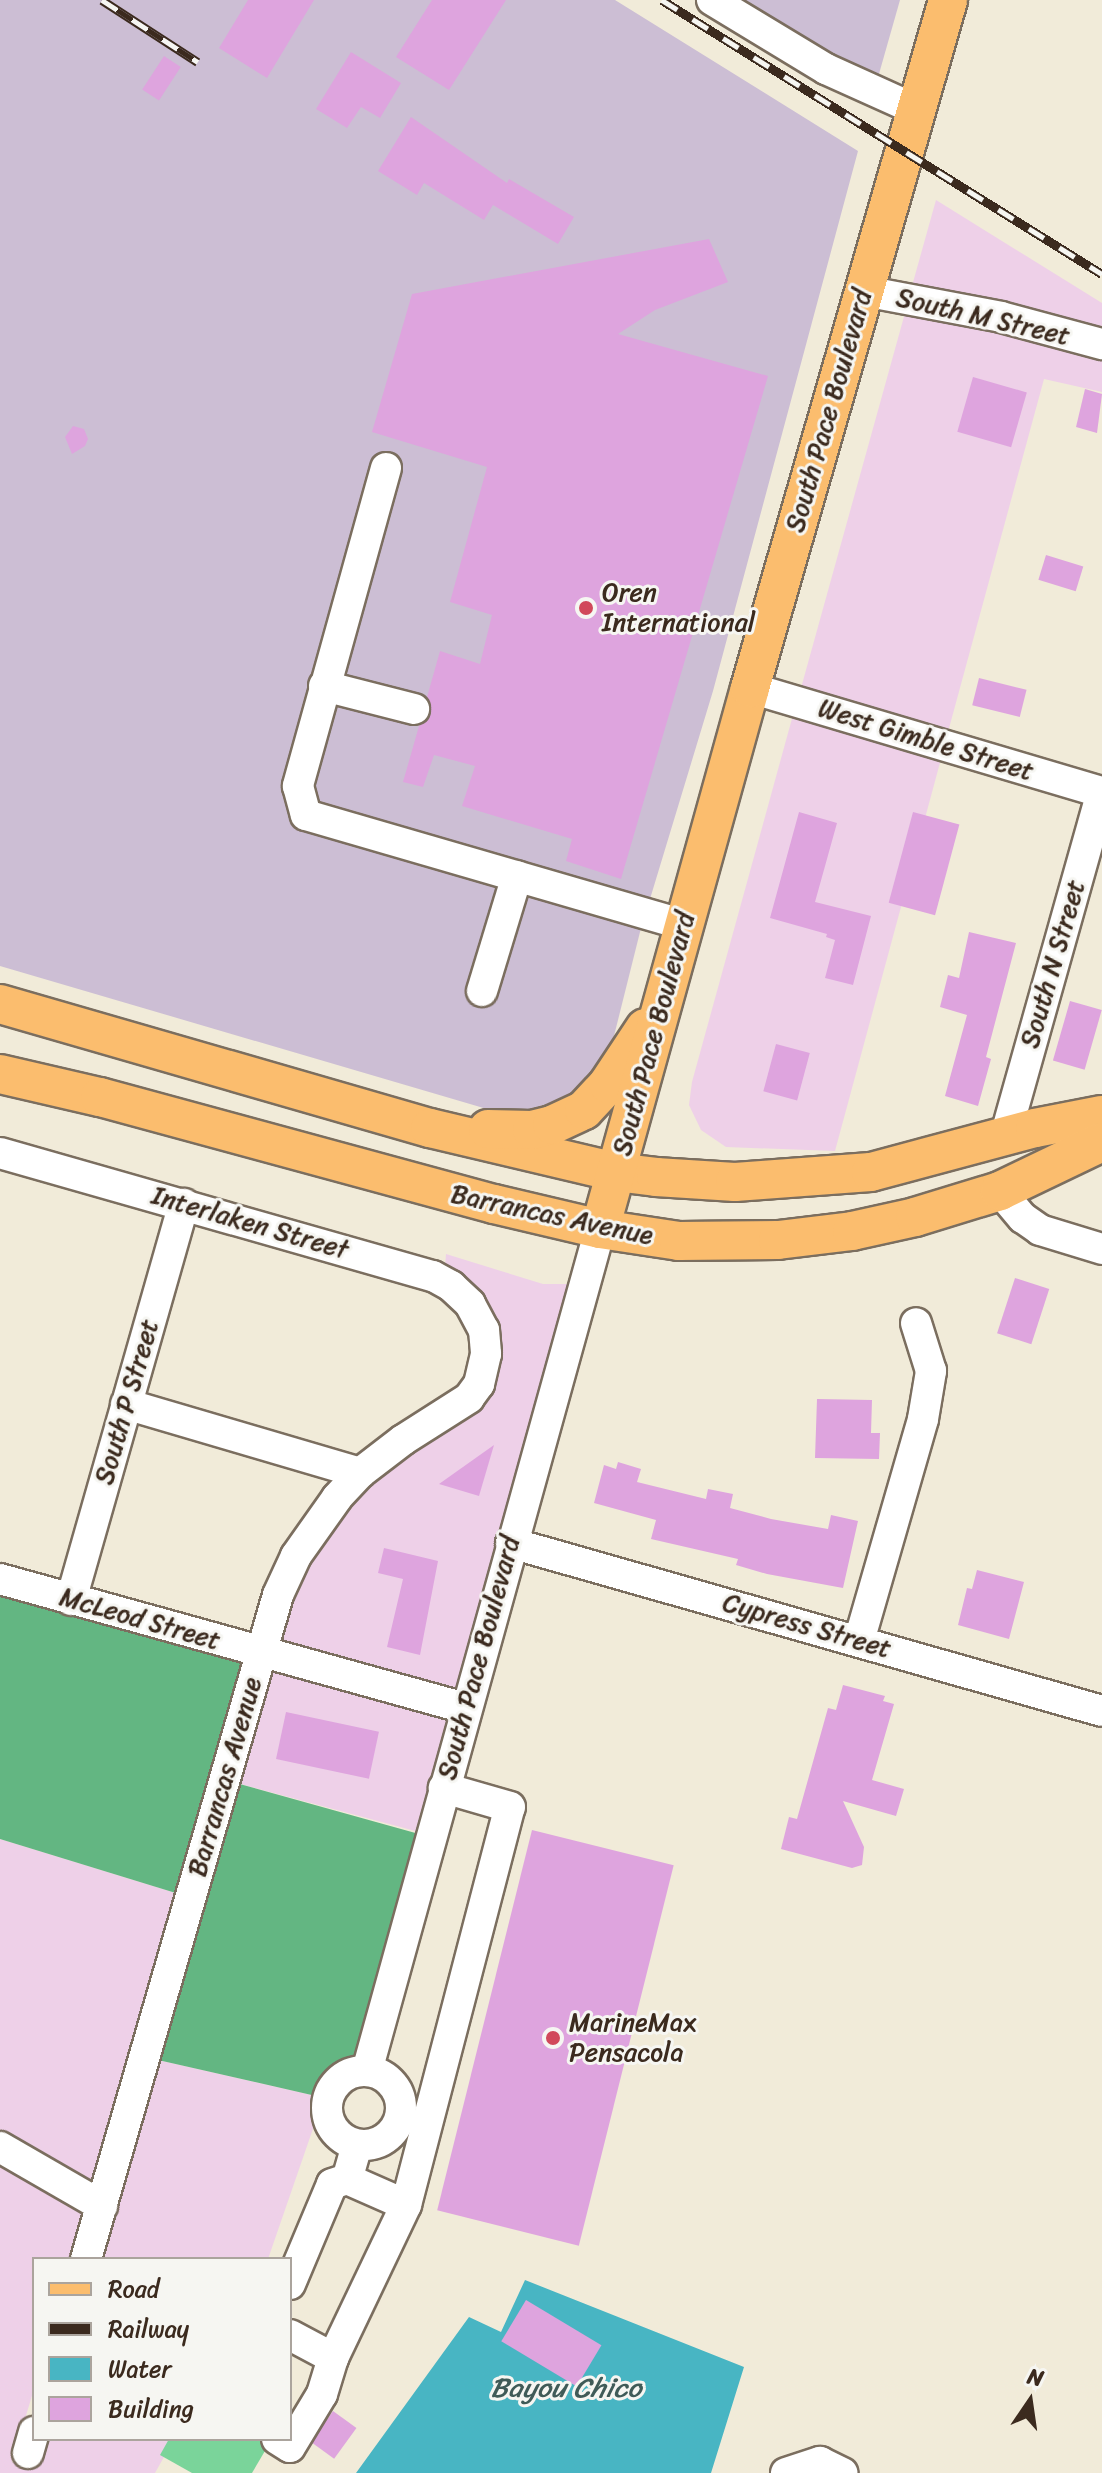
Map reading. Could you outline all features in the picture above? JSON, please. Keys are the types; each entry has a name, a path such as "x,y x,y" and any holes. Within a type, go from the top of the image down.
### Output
{"main road":[{"name":"South Pace Boulevard","path":"600,1229 750,688 948,0"},
{"path":"430,1128 532,1130 584,1110 608,1084 664,999"},
{"path":"0,1004 430,1128 616,1172 735,1182 871,1172 1102,1115"},
{"name":"Barrancas Avenue","path":"0,1074 100,1097 440,1190 600,1229 679,1241 778,1240 864,1228 972,1202 1102,1142"}],"street":[{"path":"712,0 826,69 917,110"},
{"name":"South M Street","path":"864,291 1001,317 1102,344"},
{"path":"386,468 298,786 306,815 684,925"},
{"path":"324,686 414,709"},
{"name":"West Gimble Street","path":"750,688 1102,792"},
{"name":"South N Street","path":"1005,1137 1102,792"},
{"path":"482,991 517,876"},
{"name":"Interlaken Street","path":"0,1153 433,1276 451,1286 470,1304 481,1323"},
{"path":"1000,1191 1023,1218 1040,1230 1102,1249"},
{"name":"South P Street","path":"71,1600 184,1204"},
{"name":"South Pace Boulevard","path":"367,2071 600,1229"},
{"name":"Barrancas Avenue","path":"87,2257 278,1595 296,1556 360,1473 426,1423 469,1398 484,1372 486,1354 481,1323"},
{"path":"859,1641 923,1419 931,1371 916,1323"},
{"path":"126,1404 360,1473"},
{"name":"Cypress Street","path":"511,1543 1102,1711"},
{"name":"McLeod Street","path":"0,1579 465,1708"},
{"path":"280,2441 290,2447 322,2394 333,2358 406,2205 510,1807 444,1788"},
{"path":"367,2071 378,2074 396,2090 401,2113 391,2135 381,2142 357,2145 335,2132 326,2109 328,2097 343,2077 367,2071"},
{"path":"347,2179 357,2145"},
{"path":"0,2147 102,2206"},
{"path":"292,2279 332,2184 347,2179 406,2205"},
{"path":"292,2336 333,2358"},
{"path":"786,2473 820,2462 843,2473"}],"shaded area":[{"path":"0,0 615,0 858,151 713,691 640,932 613,1040 593,1076 560,1102 527,1115 504,1114 0,966"},
{"path":"705,0 900,0 871,102"},
{"path":"936,200 1102,303 1102,330 912,286"},
{"path":"905,313 998,331 1102,359 1102,392 1044,379 948,732 801,688"},
{"path":"793,715 941,759 835,1151 726,1147 701,1130 689,1105 692,1082"},
{"path":"446,1254 543,1284 571,1284 457,1691 276,1642 289,1600 306,1564 363,1489 368,1490 370,1482 409,1451 475,1410 492,1316 488,1305 445,1267"},
{"path":"267,1669 450,1718 419,1832 236,1783"},
{"path":"0,1839 179,1894 74,2257 32,2257 32,2396 12,2462 35,2469 44,2441 173,2441 155,2473 0,2473"},
{"path":"158,2060 316,2096 316,2120 269,2257 100,2257"}],"green space":[{"path":"0,1594 244,1662 179,1894 0,1839"},
{"path":"236,1783 419,1834 358,2058 335,2066 323,2079 316,2096 158,2060"},
{"path":"168,2441 271,2441 252,2473 192,2473 160,2455"}],"water":[{"name":"Bayou Chico","path":"525,2280 744,2367 711,2473 356,2473 469,2317 501,2332"}],"building":[{"path":"248,0 314,0 267,78 219,48"},
{"path":"432,0 506,0 449,90 396,57"},
{"path":"351,52 401,83 380,118 361,107 347,128 316,109"},
{"path":"164,56 181,67 159,100 142,90"},
{"path":"411,117 507,183 509,179 574,217 558,244 493,205 484,220 424,183 417,195 378,171"},
{"name":"Oren International","path":"709,239 728,282 655,310 618,334 768,376 621,879 566,861 572,839 462,806 475,766 434,755 423,787 403,782 419,726 431,714 427,697 440,651 480,664 492,615 450,602 487,467 372,432 412,294"},
{"path":"973,377 1027,392 1011,447 957,432"},
{"path":"1085,389 1102,394 1097,433 1076,427"},
{"path":"73,426 84,429 88,439 85,446 72,454 65,437"},
{"path":"1046,555 1083,566 1076,591 1038,580"},
{"path":"979,678 1027,690 1020,717 972,705"},
{"path":"799,812 837,823 815,902 871,916 853,985 825,978 835,940 826,937 827,934 770,918"},
{"path":"913,812 959,824 935,915 889,903"},
{"path":"969,932 1016,943 986,1057 991,1059 978,1106 945,1096 967,1015 940,1007 948,975 959,978"},
{"path":"1070,1001 1102,1010 1085,1070 1053,1061"},
{"path":"776,1044 810,1053 797,1100 763,1091"},
{"path":"1015,1278 1049,1289 1031,1344 997,1333"},
{"path":"817,1399 872,1400 871,1433 880,1433 879,1459 815,1458"},
{"path":"494,1445 479,1496 439,1484"},
{"path":"618,1462 641,1469 637,1482 706,1499 708,1489 733,1494 730,1508 771,1519 828,1529 831,1515 858,1521 843,1588 767,1574 736,1565 738,1559 651,1539 656,1520 594,1503 604,1465 616,1469"},
{"path":"384,1548 438,1561 420,1655 387,1647 403,1579 378,1573"},
{"path":"977,1570 1024,1582 1009,1639 958,1625 967,1588 972,1589"},
{"path":"843,1685 885,1696 883,1701 894,1704 872,1780 904,1789 896,1816 843,1801 864,1847 862,1865 852,1868 781,1849 789,1817 797,1819 828,1708 836,1710"},
{"path":"286,1712 379,1732 369,1779 276,1759"},
{"name":"MarineMax Pensacola","path":"532,1830 674,1865 579,2246 437,2210"},
{"path":"526,2300 601,2345 577,2386 501,2341"},
{"path":"333,2411 356,2428 334,2459 311,2442"}],"railway":[{"path":"102,0 198,62"},
{"path":"662,0 1102,274"}],"place":[{"name":"Oren International","path":"586,608"},
{"name":"MarineMax Pensacola","path":"553,2038"}]}
